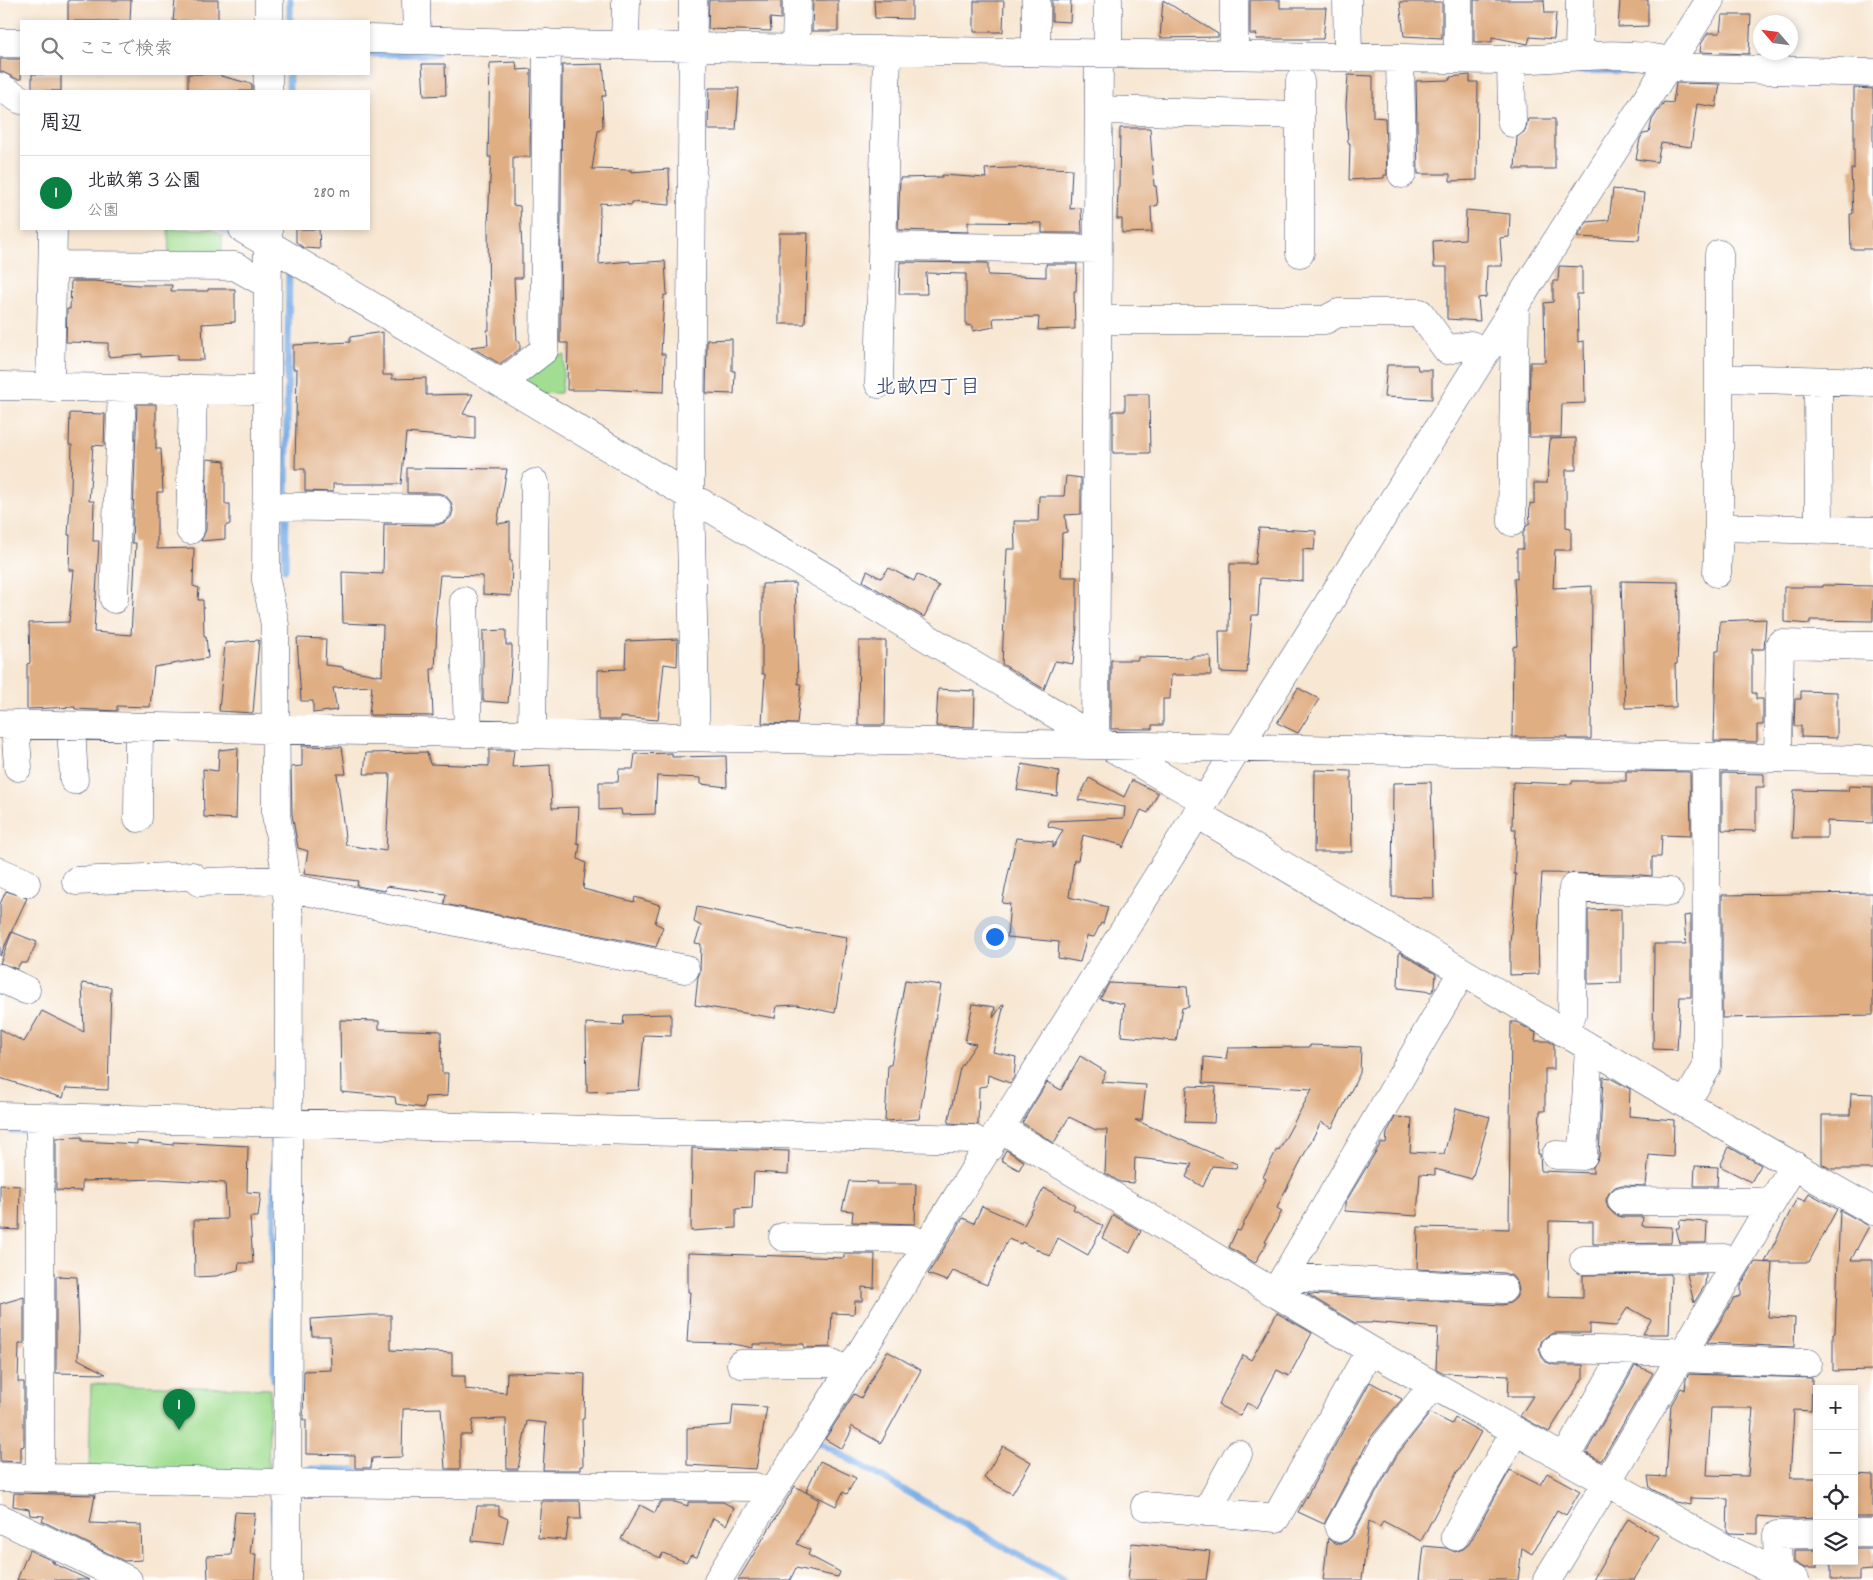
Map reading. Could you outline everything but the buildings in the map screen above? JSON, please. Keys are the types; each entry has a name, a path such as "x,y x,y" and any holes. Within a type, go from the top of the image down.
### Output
{"street":[{"path":"269,0 269,20"},
{"path":"416,0 416,40"},
{"path":"625,45 626,0"},
{"path":"693,0 690,503 696,737"},
{"path":"796,48 797,0"},
{"path":"1036,0 1036,52"},
{"path":"1101,742 1097,320 1099,110 1108,0"},
{"path":"1234,0 1234,55"},
{"path":"1347,0 1348,57"},
{"path":"1458,0 1458,59"},
{"path":"1580,0 1580,56"},
{"path":"718,1580 763,1492 806,1441 840,1367 986,1140 1075,995 1201,808 1479,349 1516,306 1661,61 1710,0"},
{"path":"370,39 692,47 1511,60 1580,56 1873,73"},
{"path":"0,43 20,43"},
{"path":"502,383 544,350 547,43"},
{"path":"879,384 887,50"},
{"path":"1400,58 1402,174"},
{"path":"1511,60 1512,123"},
{"path":"268,75 268,90"},
{"path":"1300,81 1300,253"},
{"path":"0,87 20,99"},
{"path":"1099,110 1300,115"},
{"path":"50,386 53,230"},
{"path":"247,230 268,236 690,503 1101,742 1201,808 1462,972 1566,1026 1589,1047 1688,1098 1794,1165 1873,1211"},
{"path":"268,236 266,580 275,625 276,815 289,916 287,1580"},
{"path":"882,246 1098,249"},
{"path":"1717,573 1719,527 1719,254"},
{"path":"53,265 235,266 267,284"},
{"path":"1512,522 1516,306"},
{"path":"1097,320 1325,320 1338,313 1420,313 1447,350 1479,349"},
{"path":"1719,378 1873,382"},
{"path":"0,386 267,390"},
{"path":"114,599 122,388"},
{"path":"190,530 193,389"},
{"path":"1818,396 1819,530"},
{"path":"532,734 535,483"},
{"path":"266,506 437,509"},
{"path":"1719,527 1873,531"},
{"path":"464,601 468,733"},
{"path":"1778,758 1780,644 1873,646"},
{"path":"18,766 7,724 696,737 1101,742 1238,748 1873,760"},
{"path":"71,726 74,780"},
{"path":"138,818 139,727"},
{"path":"1688,1098 1707,1067 1706,757"},
{"path":"0,872 26,883"},
{"path":"76,881 192,876 199,882 286,883 685,970"},
{"path":"1566,1026 1572,1015 1573,888 1669,892"},
{"path":"1280,1285 1462,972"},
{"path":"0,978 26,990"},
{"path":"1556,1155 1583,1156 1589,1047"},
{"path":"0,1116 986,1140 1280,1285 1370,1350 1727,1549 1786,1576"},
{"path":"40,1117 40,1477"},
{"path":"1547,1580 1681,1355 1730,1261 1765,1204 1794,1165"},
{"path":"1622,1201 1765,1204"},
{"path":"783,1237 919,1243"},
{"path":"1584,1260 1730,1261"},
{"path":"1280,1285 1503,1289"},
{"path":"1555,1349 1808,1363"},
{"path":"1145,1506 1276,1518 1370,1350"},
{"path":"1565,1458 1625,1352"},
{"path":"741,1364 840,1367"},
{"path":"1339,1528 1384,1446 1433,1385"},
{"path":"1455,1536 1515,1430"},
{"path":"1206,1512 1238,1454"},
{"path":"0,1476 763,1492"},
{"path":"0,1518 128,1580"},
{"path":"1858,1533 1873,1532"},
{"path":"1786,1576 1777,1535 1813,1534"}],"green space":[{"path":"168,230 214,230 222,235 222,254 169,255"},
{"path":"565,355 561,393 529,394 516,383 545,357"},
{"path":"91,1384 270,1389 268,1471 89,1472"}],"waterway":[{"path":"290,0 290,20"},
{"path":"370,54 436,54"},
{"path":"1557,71 1647,70"},
{"path":"289,75 289,90"},
{"path":"224,230 239,239"},
{"path":"286,502 289,268 292,270"},
{"path":"285,569 286,512"},
{"path":"275,1074 275,1106"},
{"path":"11,1130 29,1131"},
{"path":"274,1135 274,1379"},
{"path":"821,1443 1063,1580"},
{"path":"311,1469 356,1470"},
{"path":"273,1496 274,1525"}],"place":[{"name":"北畝第３公園","path":"179,1430"}],"district":[{"name":"北畝四丁目","path":"928,389"}]}
